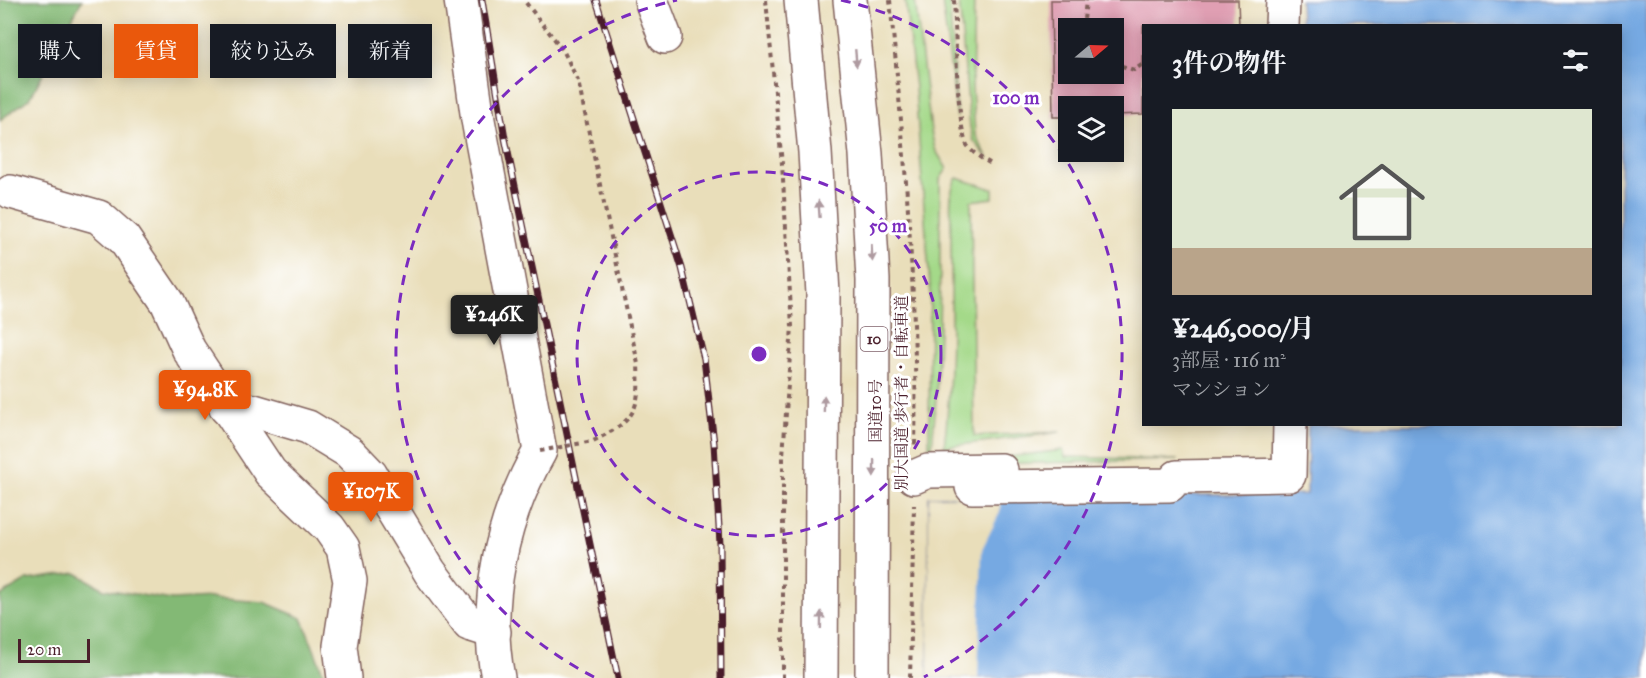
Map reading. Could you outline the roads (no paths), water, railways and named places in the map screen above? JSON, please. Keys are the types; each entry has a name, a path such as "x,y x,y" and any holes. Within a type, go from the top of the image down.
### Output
{"main road":[{"path":"461,0 478,120 540,451 524,479 501,546 493,648 498,678"},
{"path":"651,0 665,37"},
{"path":"801,0 815,152 824,294 821,678"},
{"name":"国道10号","path":"850,0 866,154 873,280 872,678"},
{"path":"1282,24 1283,0"},
{"path":"11,192 99,217 124,239 167,302 189,350 226,408 235,416 247,441 270,472 329,528 343,548 350,581 340,646 344,678"},
{"path":"226,408 254,411 308,427 349,452 371,475 430,572 469,624 494,632"},
{"path":"1178,477 1171,467 928,471 943,483 1170,485 1178,477 1289,475 1290,426"}],"water":[{"path":"1300,0 1646,0 1646,678 928,678 929,497 1307,494 1308,426 1622,426 1622,24 1301,24"}],"railway":[{"path":"482,0 505,138 618,678"},
{"path":"596,0 682,268 704,359 714,443 720,544 721,678"}]}
